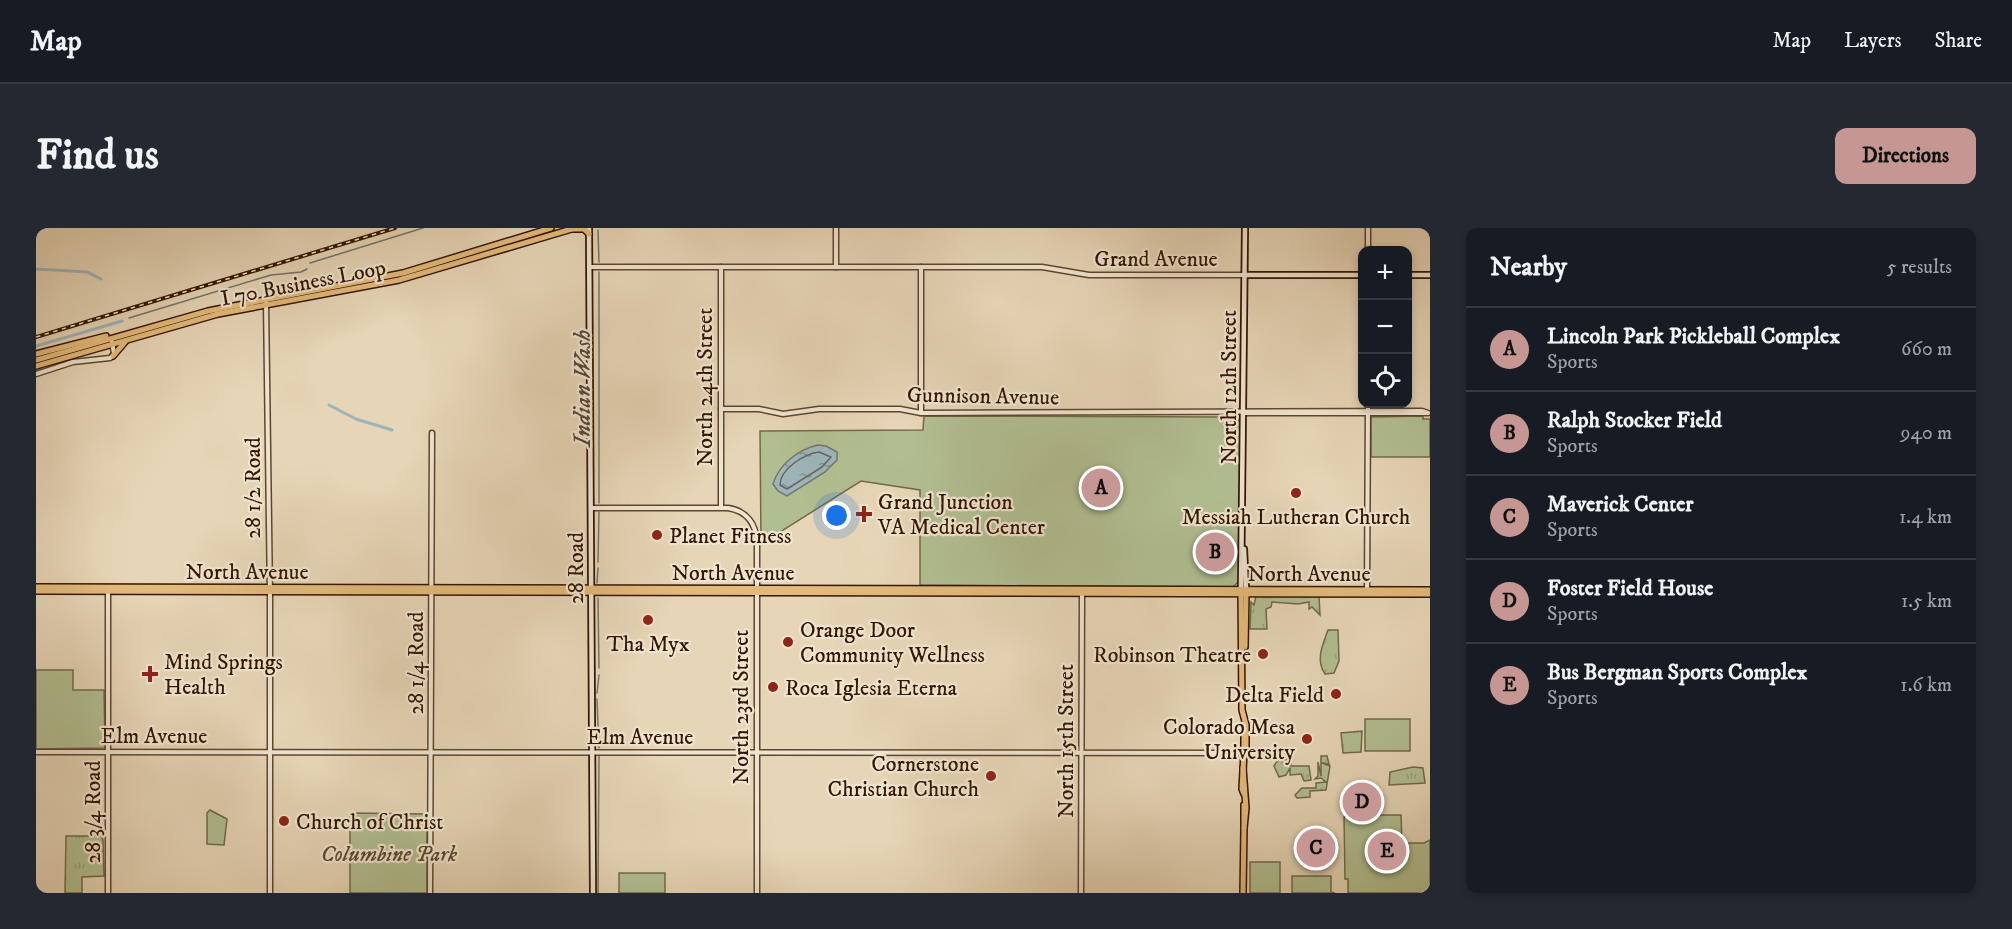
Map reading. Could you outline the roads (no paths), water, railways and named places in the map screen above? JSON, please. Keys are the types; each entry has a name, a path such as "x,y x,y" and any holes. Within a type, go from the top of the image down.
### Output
{"main road":[{"name":"I 70 Business Loop","path":"495,249 551,228"},
{"name":"North 12th Street","path":"1243,893 1246,773 1243,768 1245,228"},
{"name":"I 70 Business Loop","path":"36,366 137,330 208,311 399,277 573,229"},
{"path":"573,229 591,230"},
{"name":"28 Road","path":"591,230 593,893"},
{"name":"Grand Avenue","path":"1245,275 1358,275"},
{"path":"1412,275 1430,275"},
{"name":"I 70 Business Loop","path":"36,360 111,341 133,338 266,302"},
{"path":"36,354 137,330"},
{"path":"113,356 120,345 133,338"},
{"name":"North Avenue","path":"36,589 48,587 131,592 190,590 1082,591 1162,589 1293,594 1430,590"},
{"path":"131,592 149,587"},
{"name":"North Avenue","path":"36,589 149,587 206,592 250,587 291,592 335,588 369,592 412,588 431,590"},
{"name":"North Avenue","path":"490,590 509,593 558,588 612,593 658,588 817,594 854,589 888,594 931,589 1002,591"},
{"path":"1139,594 1162,589"},
{"path":"1293,594 1309,589"},
{"path":"1324,594 1347,589"},
{"name":"North Avenue","path":"1082,591 1139,594 1347,589 1430,594"}],"street":[{"path":"836,228 837,267"},
{"path":"1368,228 1368,246"},
{"name":"Grand Avenue","path":"590,267 1049,267 1089,275 1245,275"},
{"name":"North 24th Street","path":"721,267 721,507"},
{"path":"921,267 921,413"},
{"name":"28 1/2 Road","path":"266,302 270,590 270,893"},
{"path":"36,374 73,362 113,356 111,341"},
{"path":"1367,592 1368,408"},
{"name":"Gunnison Avenue","path":"721,409 759,409 783,414 819,409 905,409 921,413 1429,413"},
{"name":"28 1/4 Road","path":"430,893 432,433"},
{"path":"591,508 721,507"},
{"name":"North 23rd Street","path":"721,507 740,512 752,523 757,538 757,893"},
{"name":"28 3/4 Road","path":"108,589 108,893"},
{"name":"North 15th Street","path":"1081,893 1082,591"},
{"name":"Elm Avenue","path":"36,752 1244,753"}],"water":[{"path":"818,445 826,446 837,452 837,460 825,472 787,496 778,491 773,484 785,464 797,454"}],"waterway":[{"path":"310,263 423,228"},
{"name":"Indian Wash","path":"598,230 599,262"},
{"path":"36,269 87,272 101,279"},
{"path":"129,318 271,275 301,272 307,269"},
{"name":"Indian Wash","path":"599,272 599,503"},
{"path":"36,346 122,321"},
{"path":"329,405 356,419 392,430"},
{"name":"Indian Wash","path":"598,562 599,512"},
{"name":"Indian Wash","path":"597,583 598,568"},
{"name":"Indian Wash","path":"598,598 599,668"},
{"name":"Indian Wash","path":"597,693 599,675"},
{"name":"Indian Wash","path":"597,699 599,748"},
{"name":"Indian Wash","path":"598,893 599,756"}],"railway":[{"path":"36,337 395,228"}],"place":[{"name":"Lincoln Park Pickleball Complex","path":"1101,488"},
{"name":"Messiah Lutheran Church","path":"1296,493"},
{"name":"Grand Junction VA Medical Center","path":"864,514"},
{"name":"Planet Fitness","path":"657,535"},
{"name":"Ralph Stocker Field","path":"1215,552"},
{"name":"Tha Myx","path":"648,620"},
{"name":"Orange Door Community Wellness","path":"788,642"},
{"name":"Robinson Theatre","path":"1263,654"},
{"name":"Mind Springs Health","path":"150,674"},
{"name":"Roca Iglesia Eterna","path":"773,687"},
{"name":"Delta Field","path":"1336,694"},
{"name":"Colorado Mesa University","path":"1307,739"},
{"name":"Cornerstone Christian Church","path":"991,776"},
{"name":"Foster Field House","path":"1362,802"},
{"name":"Church of Christ","path":"284,821"},
{"name":"Maverick Center","path":"1316,848"},
{"name":"Bus Bergman Sports Complex","path":"1387,851"}],"park label":[{"name":"Columbine Park","path":"389,853"}]}
